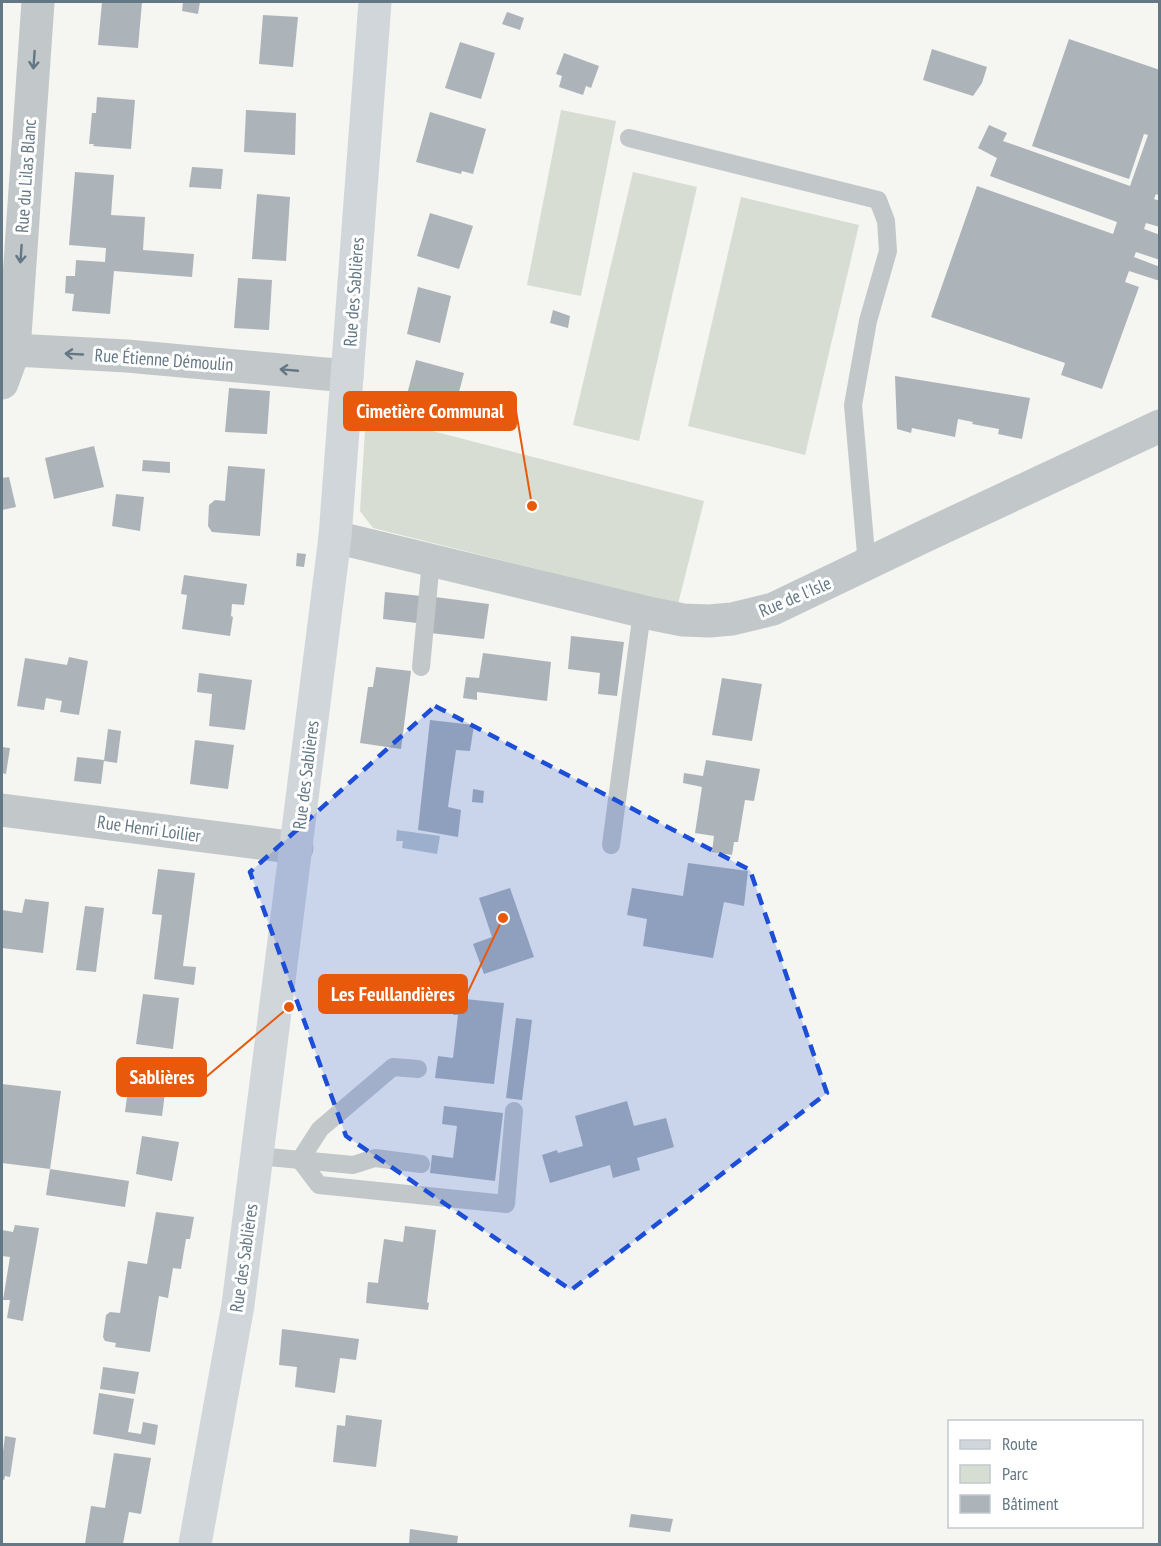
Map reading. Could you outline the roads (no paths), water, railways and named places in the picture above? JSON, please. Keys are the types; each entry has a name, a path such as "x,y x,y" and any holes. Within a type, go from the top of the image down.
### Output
{"street":[{"name":"Rue du Lilas Blanc","path":"14,350 38,2"},
{"name":"Rue des Sablières","path":"195,1545 238,1305 297,848 334,537 375,2"},
{"name":"Rue Étienne Démoulin","path":"14,350 127,356 347,375"},
{"path":"2,383 14,350"},
{"name":"Rue de l'Isle","path":"334,537 642,612 683,620 710,621 754,615 796,600 925,536 1160,426"},
{"name":"Rue Henri Loilier","path":"2,810 297,848"}],"lane":[{"path":"629,138 878,200 886,221 888,251 868,321 853,405 867,565"},
{"path":"421,667 431,561"},
{"path":"611,846 642,612"},
{"path":"300,1160 320,1129 393,1067 418,1069"},
{"path":"300,1160 319,1185 506,1204 514,1111"},
{"path":"258,1156 352,1165 375,1158 421,1164"}],"place":[{"name":"Cimetière Communal","path":"532,506"},
{"name":"Les Feullandières","path":"503,918"},
{"name":"Sablières","path":"289,1007"}]}
